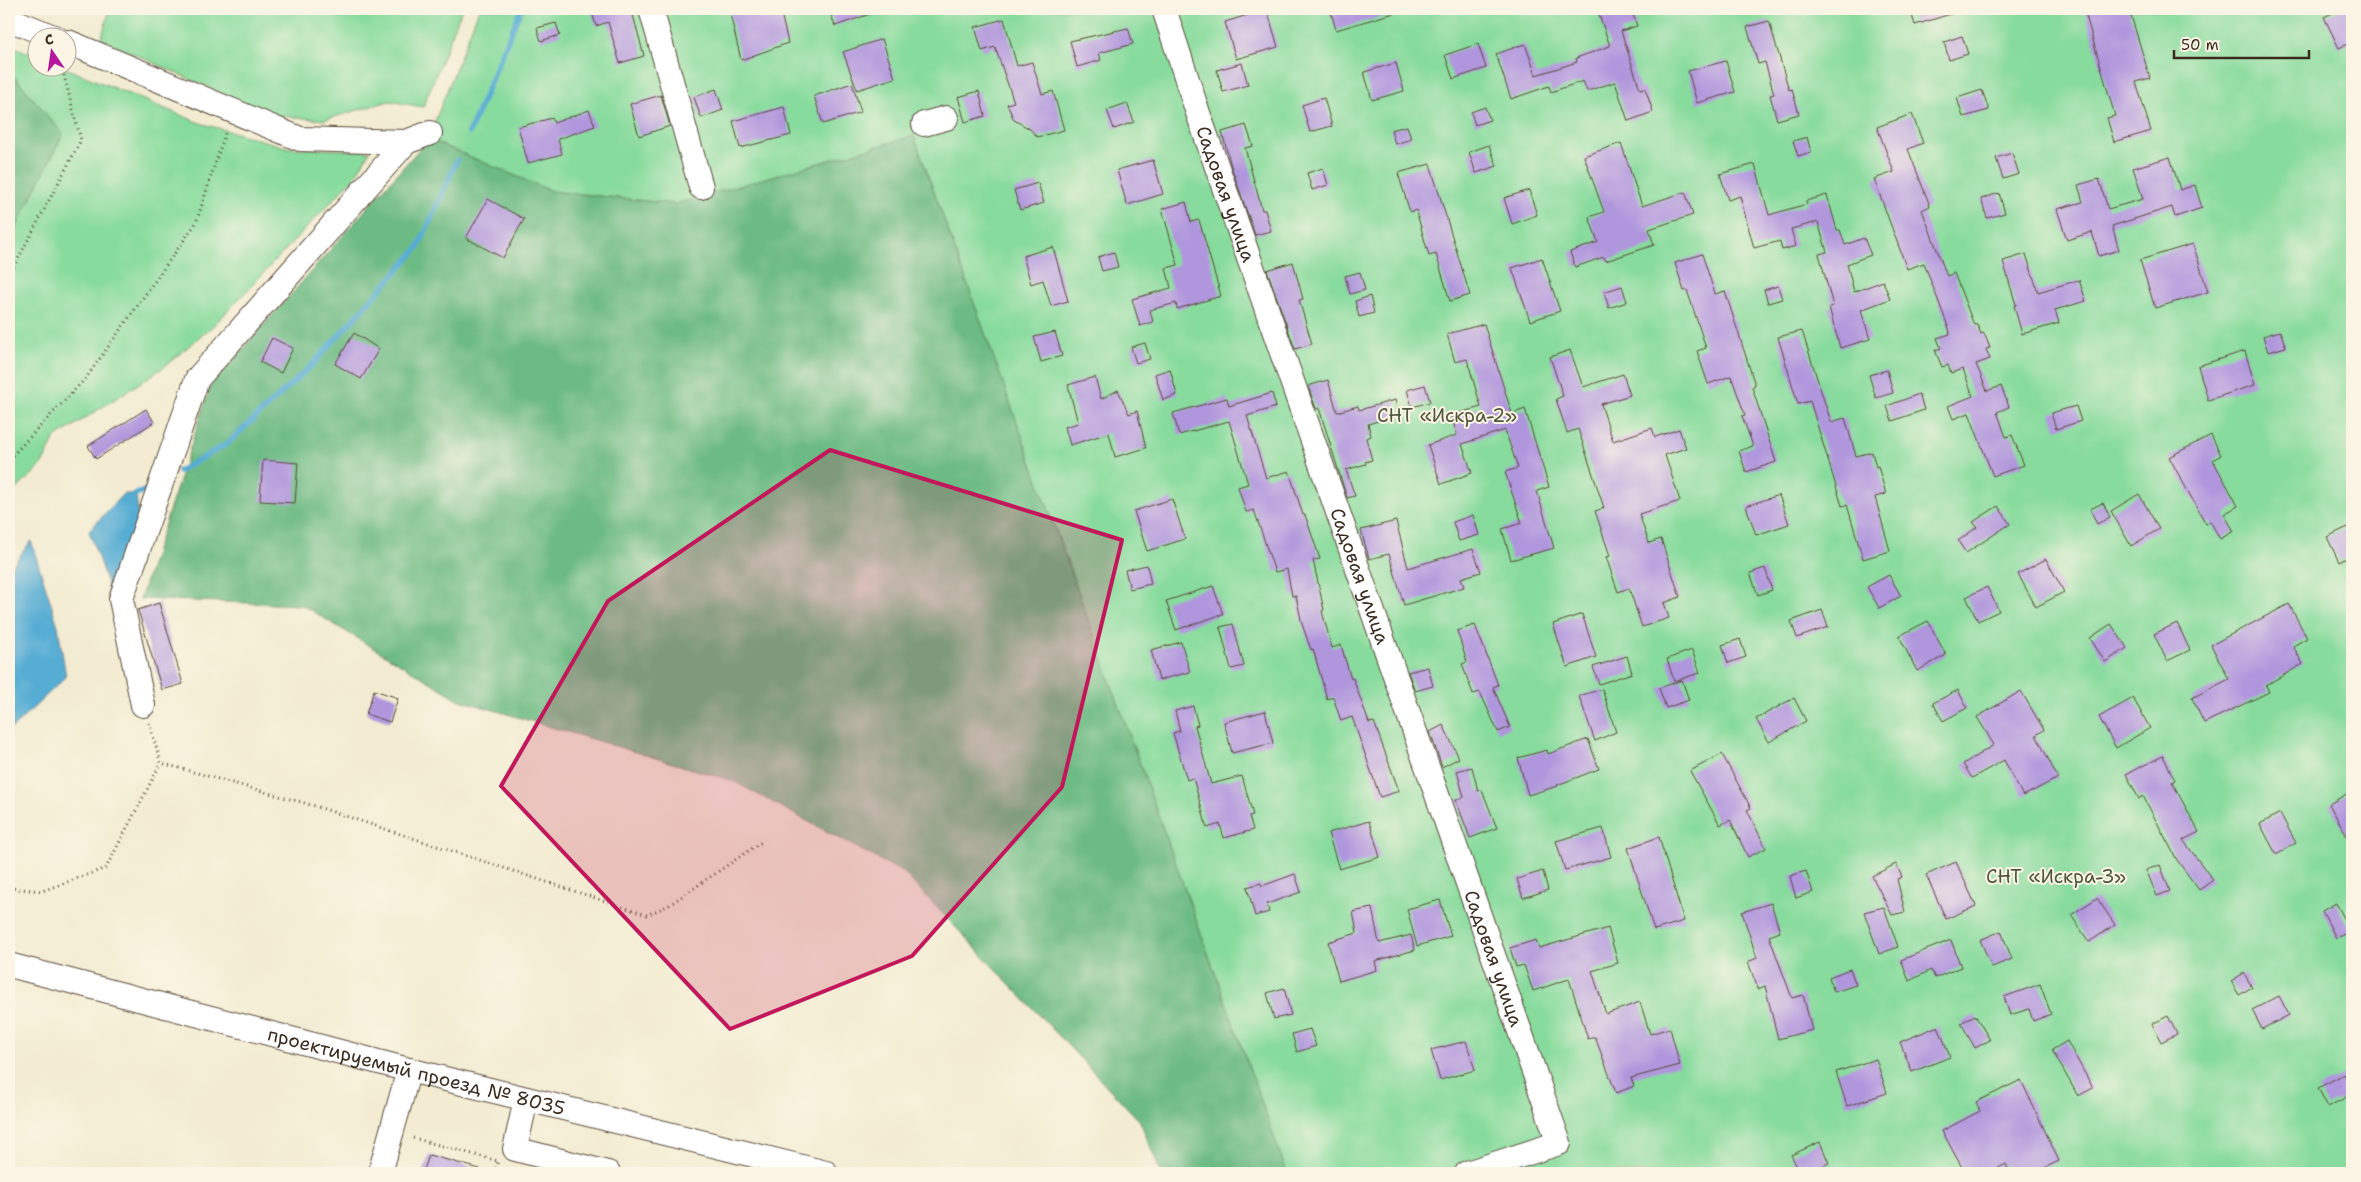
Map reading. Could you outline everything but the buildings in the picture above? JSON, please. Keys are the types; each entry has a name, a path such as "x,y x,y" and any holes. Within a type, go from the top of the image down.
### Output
{"street":[{"path":"651,9 701,187"},
{"name":"Садовая улица","path":"1164,9 1198,113 1559,1143 1467,1173"},
{"path":"9,20 30,28"},
{"path":"78,46 300,139 406,142 430,133"},
{"path":"143,704 121,600 197,379 406,142"},
{"name":"проектируемый проезд № 8035","path":"9,965 410,1070 826,1173"},
{"path":"380,1173 410,1070"},
{"path":"526,1099 515,1149 608,1173"}],"path":[{"path":"9,276 81,140 65,78"},
{"path":"9,460 86,378 196,224 232,110"},
{"path":"9,888 42,891 106,868 161,763 143,704"},
{"path":"161,763 315,806 647,916 669,904 763,841"},
{"path":"413,1138 506,1163"},
{"path":"494,1173 498,1161"},
{"path":"722,1173 723,1168"}],"highlighted area":[{"path":"830,450 1122,540 1062,787 912,956 730,1029 501,786 608,601"}],"green space":[{"path":"110,9 462,9 423,107 389,101 324,120 269,115 101,39"},
{"name":"СНТ «Искра-2»","path":"479,9 2352,9 2352,1173 1287,1173 914,136 675,204 551,191 428,139"},
{"path":"9,45 28,52 28,78 78,78 78,73 200,123 290,148 370,151 354,178 215,324 164,367 55,438 41,466 9,496 9,242 63,134 14,76 9,74"},
{"path":"9,74 14,76 63,134 9,242"},
{"path":"914,136 1287,1173 1161,1173 1140,1121 904,873 733,781 460,700 302,605 140,599 211,385 428,139 551,191 675,204"}],"water":[{"path":"123,494 136,494 139,525 110,592 89,531"},
{"path":"31,541 58,626 66,677 9,731 9,570"}],"waterway":[{"path":"469,133 521,9"},
{"path":"179,471 227,444 312,365 418,248 457,160"},
{"path":"136,494 144,491"}],"park label":[{"name":"СНТ «Искра-3»","path":"2056,876"}]}
